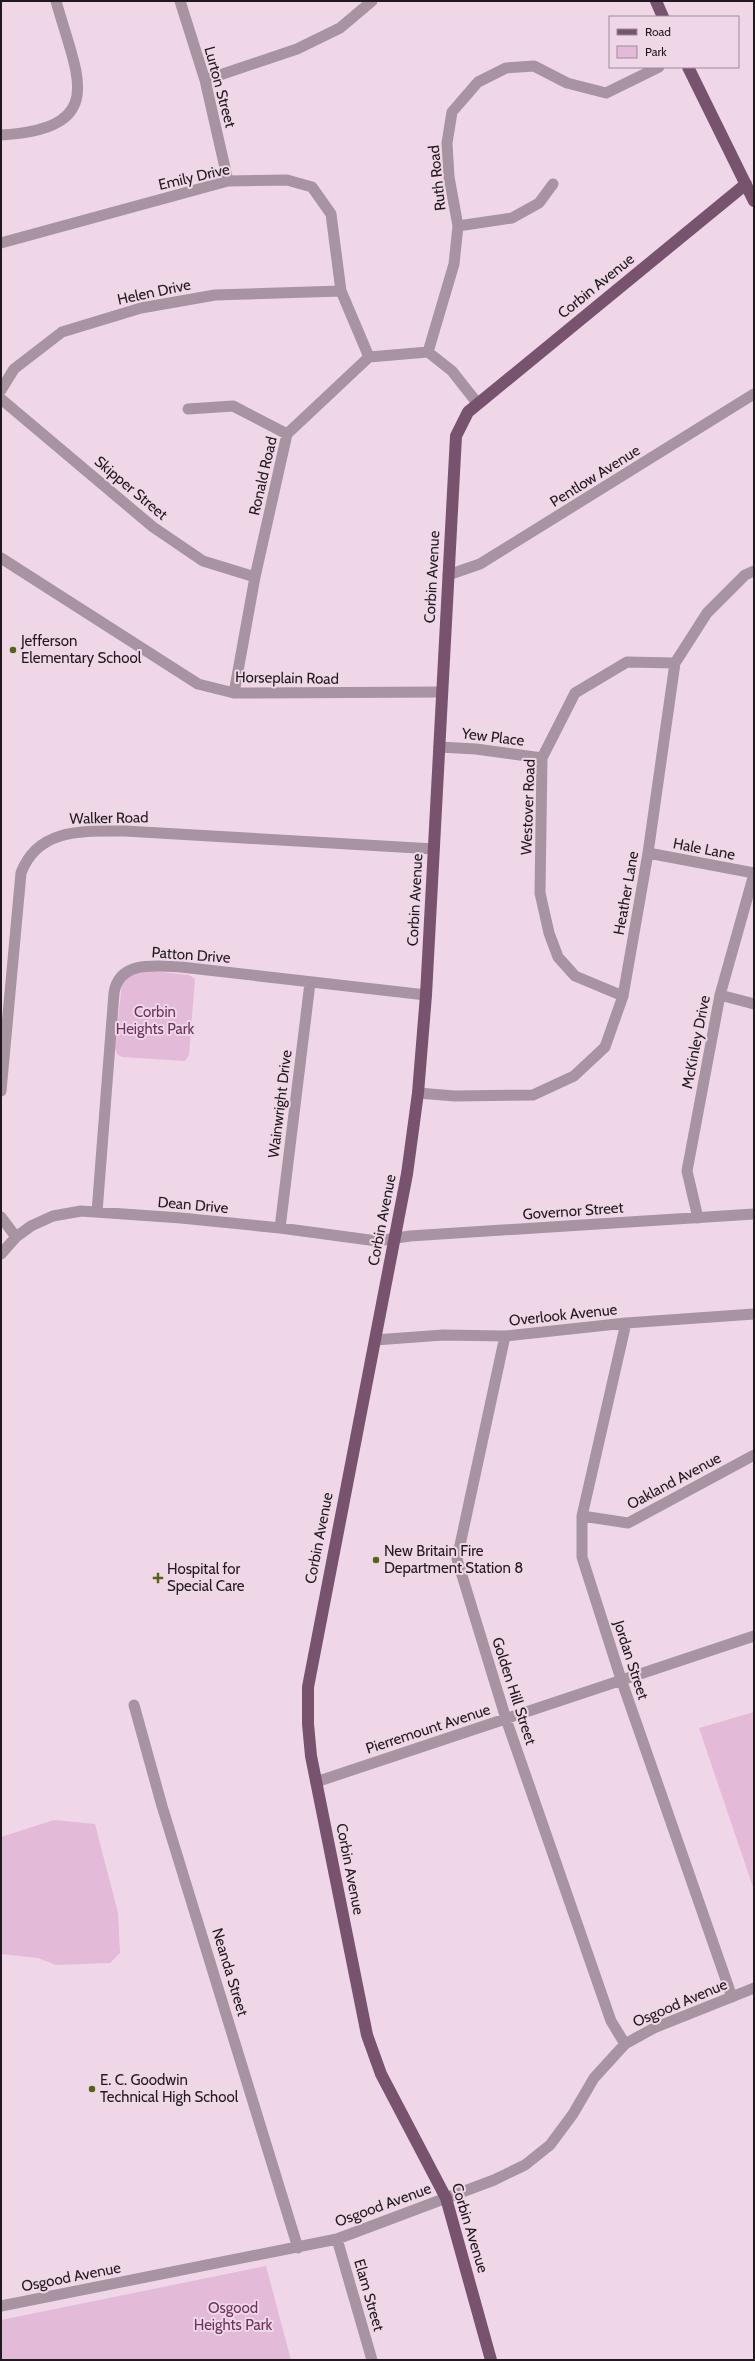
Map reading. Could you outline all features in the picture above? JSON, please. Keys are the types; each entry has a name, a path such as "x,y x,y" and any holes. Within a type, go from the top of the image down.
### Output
{"main road":[{"path":"656,1 663,16"},
{"path":"688,68 754,201"},
{"name":"Corbin Avenue","path":"491,2360 446,2198 384,2080 370,2048 316,1782 308,1724 310,1669 407,1174 418,1092 426,995 456,436 463,420 478,404 746,184"}],"street":[{"path":"1,134 24,133 48,127 67,117 77,102 78,84 56,1"},
{"name":"Lurton Street","path":"180,1 205,80 228,182"},
{"path":"205,80 297,49 340,28 372,1"},
{"name":"Ruth Road","path":"428,352 454,264 458,226 449,177 447,142 452,112 478,82 506,68 534,66 567,83 606,93 656,68"},
{"name":"Emily Drive","path":"1,243 228,182 286,180 312,187 332,214 341,291 369,357"},
{"path":"458,226 512,218 539,204 553,184"},
{"name":"Helen Drive","path":"1,390 14,369 62,332 141,308 215,294 341,291"},
{"path":"369,357 428,352 452,371 478,404"},
{"name":"Ronald Road","path":"234,694 255,577 287,434 369,357"},
{"name":"Pentlow Avenue","path":"448,575 480,564 754,394"},
{"name":"Skipper Street","path":"1,399 153,527 202,561 255,577"},
{"path":"188,409 233,406 287,434"},
{"name":"Horseplain Road","path":"1,558 198,684 234,694 442,692"},
{"name":"Heather Lane","path":"418,1092 455,1096 533,1095 574,1076 604,1047 623,996 648,853 675,663 707,613 745,575 754,571"},
{"name":"Westover Road","path":"623,996 575,976 558,957 549,933 540,893 542,758 575,693 627,662 675,663"},
{"name":"Yew Place","path":"439,747 476,749 542,758"},
{"name":"Walker Road","path":"1,1091 21,873 30,856 46,842 64,833 77,831 125,831 434,849"},
{"name":"Hale Lane","path":"648,853 754,874"},
{"name":"McKinley Drive","path":"698,1218 686,1171 720,995 754,874"},
{"name":"Patton Drive","path":"97,1212 114,993 116,983 120,977 134,969 159,966 426,995"},
{"name":"Wainwright Drive","path":"280,1228 310,983"},
{"path":"720,995 754,1004"},
{"name":"Dean Drive","path":"1,1254 16,1237 31,1226 53,1216 81,1211 181,1218 280,1228 377,1241 394,1239"},
{"name":"Governor Street","path":"394,1239 410,1236 754,1214"},
{"path":"1,1217 16,1237"},
{"name":"Overlook Avenue","path":"375,1340 443,1335 505,1336 626,1323 754,1314"},
{"name":"Jordan Street","path":"626,1323 582,1516 582,1557 621,1679 732,1997"},
{"name":"Golden Hill Street","path":"505,1336 457,1559 506,1719 611,2022 625,2044"},
{"name":"Oakland Avenue","path":"582,1516 628,1523 754,1455"},
{"name":"Pierremount Avenue","path":"316,1782 621,1679 754,1636"},
{"name":"Neanda Street","path":"134,1705 162,1806 298,2248"},
{"name":"Osgood Avenue","path":"1,2306 337,2239 494,2180 525,2165 550,2146 573,2114 594,2078 625,2044 654,2028 754,1988"},
{"name":"Elam Street","path":"337,2239 372,2360"}],"green space":[{"name":"Corbin Heights Park","path":"143,970 189,975 195,979 189,1055 185,1061 122,1057 117,1054 115,1048 122,983 126,978"},
{"path":"754,1712 754,1890 699,1728"},
{"path":"54,1820 95,1824 118,1913 120,1953 110,1963 56,1965 38,1958 1,1954 1,1837"},
{"name":"Osgood Heights Park","path":"266,2266 291,2360 1,2360 1,2320"}],"place":[{"name":"Jefferson Elementary School","path":"13,650"},
{"name":"New Britain Fire Department Station 8","path":"376,1560"},
{"name":"Hospital for Special Care","path":"158,1578"},
{"name":"E. C. Goodwin Technical High School","path":"92,2089"}]}
